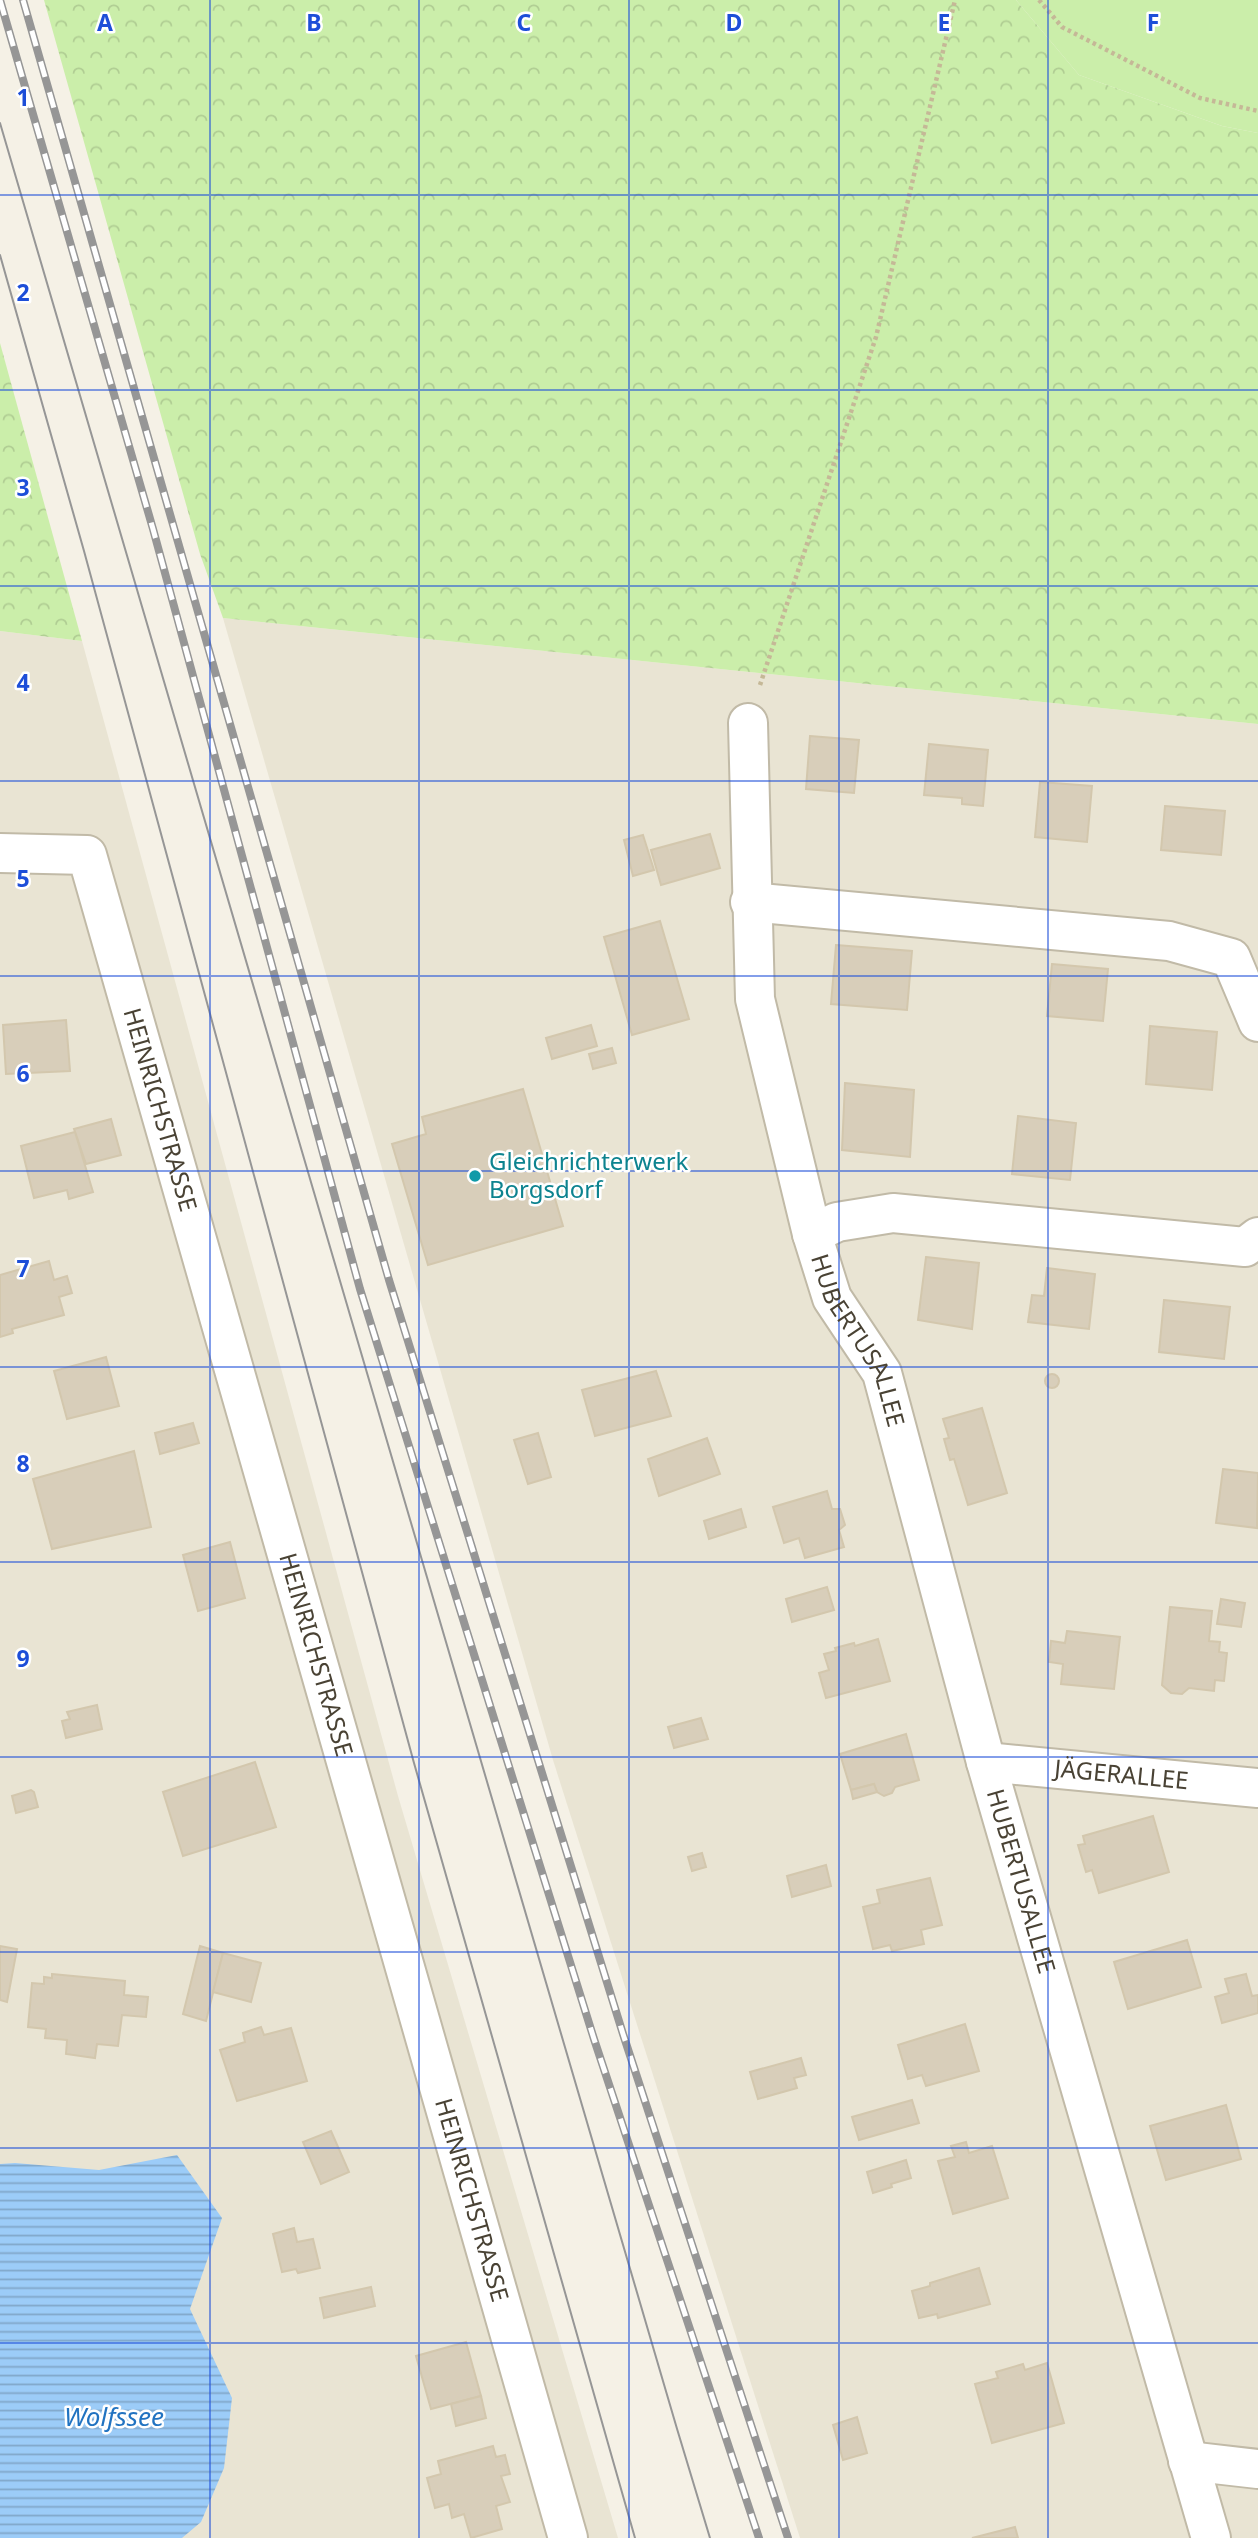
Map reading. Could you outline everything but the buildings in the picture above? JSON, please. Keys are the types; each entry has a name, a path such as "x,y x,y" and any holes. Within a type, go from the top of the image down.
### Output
{"street":[{"name":"HUBERTUSALLEE","path":"748,723 750,902 755,999 812,1234 832,1298 882,1373 986,1762 1211,2538"},
{"name":"HEINRICHSTRASSE","path":"0,853 87,855 568,2538"},
{"path":"750,902 1169,941 1231,958 1258,1022"},
{"name":"HUBERTUSALLEE","path":"812,1234 837,1222 893,1213 1245,1247 1258,1237"},
{"name":"JÄGERALLEE","path":"986,1762 1258,1788"},
{"path":"1188,2461 1258,2469"}],"path":[{"path":"748,723 876,337 955,0"},
{"path":"1039,0 1062,27 1200,98 1258,111"}],"shaded area":[{"path":"223,618 1258,724 1258,2538 800,2538 553,1760"},
{"path":"0,631 82,641 398,1796 618,2538 0,2538"}],"green space":[{"path":"44,0 1016,0 1079,75 1222,126 1258,133 1258,724 223,618 200,554"},
{"path":"1016,0 1258,0 1258,133 1222,126 1079,75"},
{"path":"0,343 82,641 0,631"}],"water":[{"name":"Wolfssee","path":"177,2155 222,2218 190,2309 232,2398 224,2468 201,2522 182,2538 0,2538 0,2164 99,2170"}],"tram line":[{"path":"0,123 440,1634 710,2538"},
{"path":"0,255 84,551 414,1763 635,2538"}],"railway":[{"path":"0,0 153,529 360,1289 594,2039 759,2538"},
{"path":"23,0 389,1280 623,2034 788,2538"}],"place":[{"name":"Gleichrichterwerk Borgsdorf","path":"475,1176"}]}
